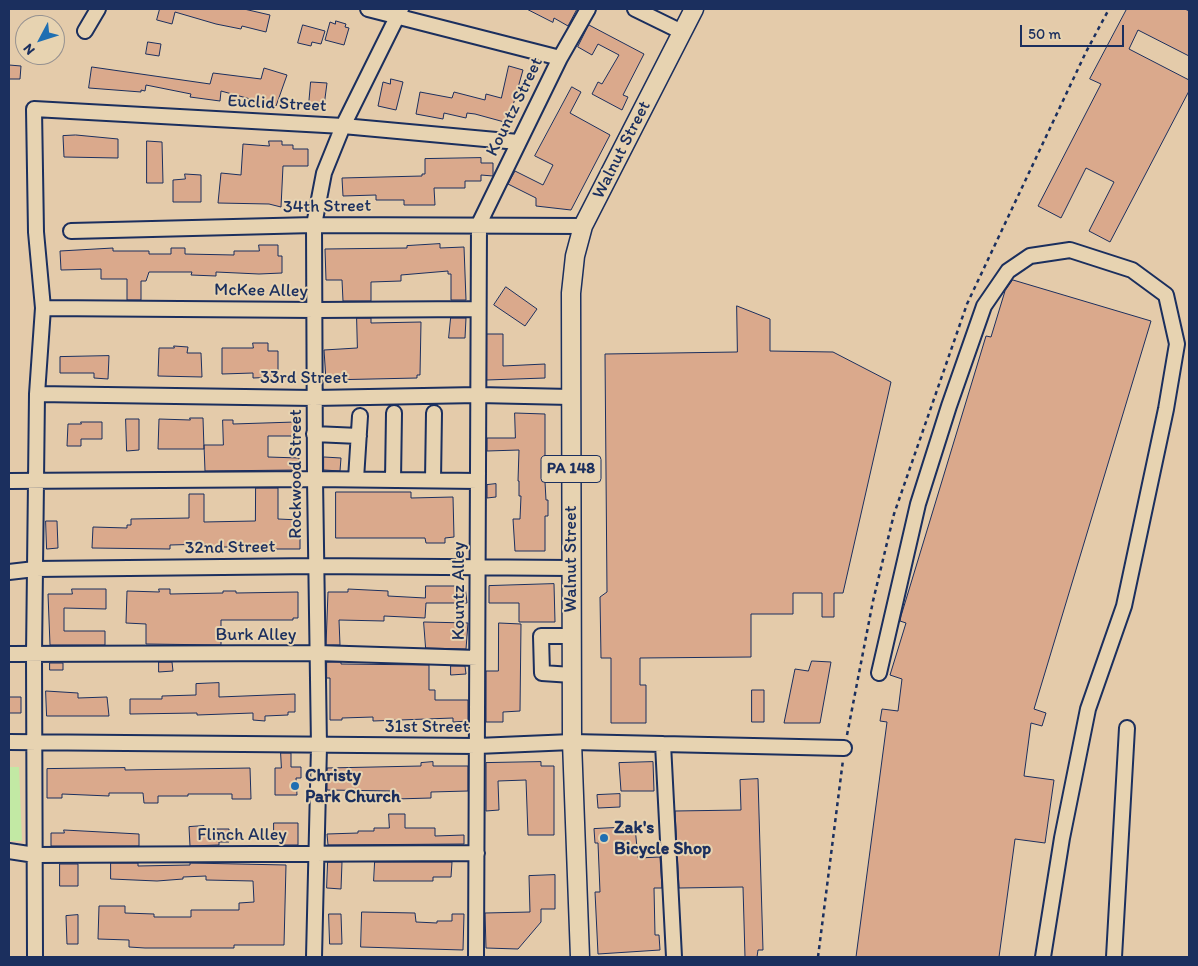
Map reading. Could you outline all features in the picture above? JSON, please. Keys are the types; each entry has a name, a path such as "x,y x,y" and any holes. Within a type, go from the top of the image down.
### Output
{"main road":[{"name":"Walnut Street","path":"580,957 572,742 571,292 575,256 584,226 694,9"}],"street":[{"path":"85,31 98,9"},
{"path":"368,9 399,12 560,58"},
{"name":"Kountz Street","path":"479,224 560,58 588,9"},
{"path":"636,9 682,32"},
{"name":"Rockwood Street","path":"314,957 319,746 314,434 316,310 314,225 324,173 343,126 399,12"},
{"name":"Euclid Street","path":"43,308 36,232 34,109 343,126 518,142"},
{"name":"34th Street","path":"71,231 314,225 479,224 584,226"},
{"name":"Kountz Alley","path":"476,957 479,224"},
{"path":"879,673 918,504 984,306 1008,271 1030,256 1070,250 1132,270 1166,295 1176,344 1166,410 1124,606 1088,709 1062,838 1043,957"},
{"path":"36,957 34,655 37,394 43,308"},
{"name":"McKee Alley","path":"43,308 478,309"},
{"name":"33rd Street","path":"37,394 314,398 478,395 571,397"},
{"path":"393,480 394,413"},
{"path":"433,480 434,413"},
{"path":"356,479 360,416"},
{"path":"314,434 358,436"},
{"path":"9,481 315,479 478,481"},
{"name":"32nd Street","path":"9,572 35,569 316,566 477,569 571,568"},
{"path":"572,636 541,636 542,673 572,675"},
{"name":"Burk Alley","path":"9,654 317,654 477,658"},
{"path":"1114,957 1127,728"},
{"name":"31st Street","path":"9,742 319,746 477,746 572,742 844,748"},
{"path":"663,744 674,957"},
{"name":"Flinch Alley","path":"9,851 35,855 476,853"}],"green space":[{"path":"9,767 19,767 22,841 9,841"}],"building":[{"path":"160,9 244,9 270,15 266,32 242,26 241,29 216,24 175,12 172,24 157,20"},
{"path":"527,9 577,9 568,26 554,18 553,22"},
{"path":"1127,9 1185,9 1189,11 1189,56 1138,30 1129,49 1189,80 1189,91 1110,242 1089,231 1114,182 1086,168 1061,218 1038,206 1101,84 1090,79"},
{"path":"336,21 346,24 345,27 349,28 344,45 325,40 330,22 335,24"},
{"path":"303,25 325,31 321,44 312,42 311,46 298,43"},
{"path":"589,25 644,54 623,95 628,97 622,110 592,94 598,82 602,84 619,55 598,44 592,55 578,47"},
{"path":"148,42 161,44 159,56 146,54"},
{"path":"9,65 21,66 20,79 9,79"},
{"path":"509,66 523,70 508,123 467,113 466,118 444,113 443,119 416,114 420,92 452,98 454,92 485,100 486,94 501,98"},
{"path":"92,67 210,84 213,73 261,79 264,68 287,75 276,106 221,91 220,101 190,97 191,94 146,85 145,91 141,90 141,92 89,88"},
{"path":"391,79 403,82 396,110 378,106 383,82 390,84"},
{"path":"311,82 327,83 324,106 311,106 309,103"},
{"path":"572,87 581,92 570,113 610,135 571,210 536,206 536,198 508,184 515,171 543,185 553,165 535,156"},
{"path":"76,135 118,139 118,158 64,157 63,136"},
{"path":"147,141 162,142 163,183 147,183"},
{"path":"269,141 282,141 282,145 293,145 293,149 308,149 308,166 283,166 281,207 269,204 218,203 221,173 241,175 243,144 269,146"},
{"path":"481,158 481,163 493,163 493,176 481,175 481,181 465,181 465,188 434,188 435,205 404,205 404,200 376,200 376,195 343,196 342,178 422,176 422,174 425,174 425,159"},
{"path":"185,174 201,175 201,202 173,202 173,180 185,179"},
{"path":"440,244 440,248 464,247 466,300 451,300 451,274 448,274 448,271 401,275 401,281 371,282 371,301 343,301 342,280 326,280 325,249 407,248 407,246"},
{"path":"259,245 278,245 278,256 282,256 282,273 216,272 216,276 191,275 192,272 149,272 146,281 141,281 141,300 127,300 127,279 101,279 101,269 61,270 60,251 113,248 113,251 149,251 149,254 171,254 171,248 185,248 185,254 234,255 234,251 259,251"},
{"path":"1013,280 1151,321 1034,709 1046,713 1042,726 1031,723 1024,776 1054,780 1045,843 1015,839 999,957 856,957 887,722 880,721 882,709 898,711 902,679 890,675 906,623 900,621 901,616 986,336 991,337 1005,291"},
{"path":"506,287 537,309 525,326 494,305"},
{"path":"737,306 770,319 770,351 833,352 891,382 843,593 834,593 834,617 822,617 822,593 793,593 793,614 751,614 751,657 640,658 640,685 646,685 646,723 611,723 611,658 601,658 600,597 607,592 605,354 737,352"},
{"path":"357,318 371,318 371,323 421,322 420,375 417,375 417,378 326,380 324,350 357,348"},
{"path":"451,318 466,318 465,338 449,338"},
{"path":"487,334 503,334 503,366 545,364 545,378 487,380"},
{"path":"253,343 268,343 268,351 278,351 278,377 253,378 253,373 222,374 222,348 253,348"},
{"path":"174,346 188,347 187,353 201,353 202,377 158,376 159,348 174,348"},
{"path":"109,356 108,379 94,378 94,373 60,373 60,357"},
{"path":"515,413 545,414 545,482 548,516 545,516 545,551 515,551 513,519 520,519 521,496 519,496 518,481 519,450 487,451 487,438 515,438"},
{"path":"190,418 203,418 204,449 158,449 159,419 190,420"},
{"path":"126,419 139,419 139,450 127,451"},
{"path":"223,420 233,420 233,424 295,422 295,436 268,436 268,457 299,458 299,470 205,471 204,445 223,445"},
{"path":"81,422 102,422 102,439 81,439 81,446 67,446 68,424 81,424"},
{"path":"324,457 341,458 340,471 324,470"},
{"path":"496,484 496,497 487,498 487,485"},
{"path":"256,488 278,488 278,519 300,520 300,549 240,549 240,547 206,547 206,544 170,545 170,549 92,548 93,527 127,528 127,525 131,525 131,519 189,518 189,494 204,494 204,522 255,521"},
{"path":"336,492 411,492 411,498 453,497 454,537 445,538 445,543 426,543 425,538 336,538"},
{"path":"46,521 57,521 58,548 47,549"},
{"path":"554,584 555,622 519,622 519,603 489,603 489,586"},
{"path":"426,586 465,586 467,603 426,603 425,618 384,616 384,621 339,620 340,645 326,645 328,592 348,592 348,589 388,591 388,596 425,598"},
{"path":"72,589 106,589 106,609 64,608 64,631 105,631 105,645 50,645 48,594 72,594"},
{"path":"159,589 170,589 170,594 223,593 223,591 236,591 236,593 298,592 298,618 293,618 293,620 221,620 221,645 146,644 146,624 126,623 127,591 159,592"},
{"path":"424,622 468,623 466,649 426,648"},
{"path":"499,623 521,624 520,711 503,712 503,722 486,722 486,671 498,671"},
{"path":"812,661 831,662 820,723 784,723 795,669 808,671"},
{"path":"159,662 172,662 173,671 159,672"},
{"path":"327,662 341,662 341,664 429,665 429,690 435,690 435,700 468,700 468,721 453,722 453,718 373,721 373,717 330,720 330,678 327,678"},
{"path":"50,663 63,663 63,670 50,670"},
{"path":"451,666 465,666 466,674 451,675"},
{"path":"219,683 219,697 295,694 295,712 288,712 288,715 265,716 265,721 253,720 253,713 197,715 197,713 130,714 130,699 162,699 162,696 196,695 196,684"},
{"path":"752,690 764,690 764,722 752,722"},
{"path":"46,691 78,693 78,698 107,697 109,716 47,716"},
{"path":"9,697 21,697 21,713 9,713"},
{"path":"281,753 291,753 291,767 301,767 301,778 296,778 297,795 275,795 275,768 281,768"},
{"path":"433,762 433,766 468,766 468,791 431,792 431,798 395,799 395,791 327,790 327,768 421,766 421,763"},
{"path":"541,762 541,766 554,766 554,835 528,835 526,780 498,781 499,810 486,811 486,763"},
{"path":"653,762 654,791 621,791 619,763"},
{"path":"125,768 125,770 250,768 251,799 232,799 232,794 188,794 188,796 158,796 158,803 144,803 143,793 109,793 109,796 62,794 62,798 47,798 47,769"},
{"path":"758,779 763,950 758,950 757,957 745,957 743,887 679,888 675,811 741,810 740,780"},
{"path":"620,794 620,807 598,808 597,795"},
{"path":"389,814 405,814 405,828 435,828 435,836 464,835 464,844 328,845 327,834 358,833 358,831 374,831 374,828 389,828"},
{"path":"274,823 298,823 298,845 281,845 282,840 274,840"},
{"path":"204,826 204,829 229,829 229,842 219,842 219,845 190,846 189,827"},
{"path":"635,827 638,858 660,857 662,888 654,888 655,935 659,935 660,950 598,954 595,892 600,892 598,843 595,843 594,829"},
{"path":"64,830 139,834 139,846 51,846 51,833 64,833"},
{"path":"328,862 342,862 341,889 327,888"},
{"path":"375,862 452,862 451,877 433,877 433,881 374,881"},
{"path":"111,863 138,863 138,866 190,865 190,863 286,865 284,945 234,945 234,948 145,948 129,947 129,940 98,939 99,906 125,906 125,913 154,914 154,917 191,917 191,910 239,910 239,903 254,902 253,881 206,880 206,876 157,881 111,879"},
{"path":"60,864 78,864 78,886 60,886"},
{"path":"555,875 555,909 541,909 541,922 518,949 486,948 485,913 530,912 529,876"},
{"path":"362,912 415,913 416,922 437,923 437,921 452,921 452,914 464,914 463,950 361,947"},
{"path":"329,914 341,914 342,944 330,944"},
{"path":"78,915 78,944 67,944 66,916"}],"place":[{"name":"Christy Park Church","path":"295,786"},
{"name":"Zak's Bicycle Shop","path":"604,838"}]}
